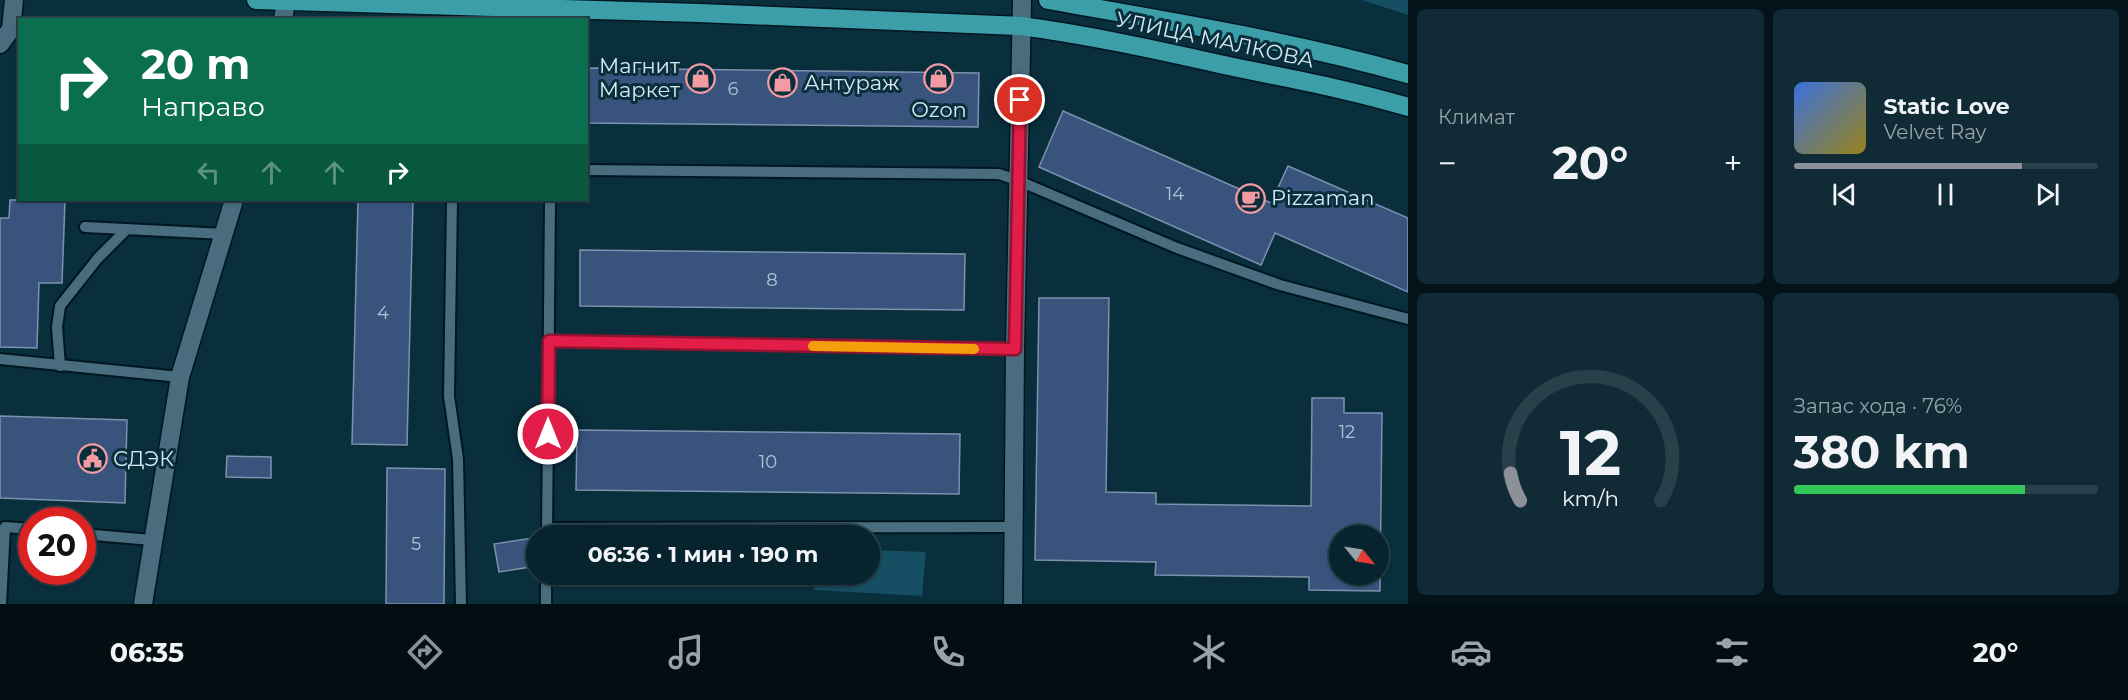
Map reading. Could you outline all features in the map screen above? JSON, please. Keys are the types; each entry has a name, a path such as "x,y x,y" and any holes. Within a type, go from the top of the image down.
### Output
{"main road":[{"name":"УЛИЦА МАЛКОВА","path":"256,0 1021,26 1066,32 1366,94 1408,107"},
{"name":"УЛИЦА МАЛКОВА","path":"1048,0 1221,31 1408,74"}],"street":[{"path":"0,44 11,29 14,0"},
{"path":"1013,604 1022,0"},
{"path":"283,18 286,1"},
{"path":"143,604 180,376 234,201"}],"lane":[{"path":"588,170 993,174 1019,181 1176,248 1280,285 1408,319"},
{"path":"452,201 449,396 459,459 461,604"},
{"path":"547,525 550,201"},
{"path":"84,227 225,234"},
{"path":"60,366 57,327 60,306 98,258 127,229"},
{"path":"549,341 1015,349"},
{"path":"0,359 180,376"},
{"path":"1,604 5,527 18,528"},
{"path":"880,528 1014,527"},
{"path":"96,535 152,540"},
{"path":"546,585 546,604"}],"shaded area":[{"path":"1362,0 1408,0 1408,15"},
{"path":"880,550 926,552 922,596 814,590 815,585 880,585"}],"building":[{"path":"588,68 979,73 978,127 588,123"},
{"path":"1063,111 1271,203 1288,166 1408,218 1408,292 1275,233 1261,265 1039,167"},
{"path":"10,200 65,201 62,283 39,283 37,348 0,347 0,218 9,218"},
{"path":"358,201 413,201 407,445 352,444"},
{"path":"580,250 965,254 964,310 580,306"},
{"path":"1039,298 1109,298 1106,492 1156,493 1156,504 1311,506 1312,398 1344,398 1344,413 1382,413 1381,525 1329,525 1329,585 1380,585 1380,591 1309,590 1309,577 1155,575 1156,562 1035,560"},
{"path":"0,416 127,420 125,503 0,498"},
{"path":"577,430 960,434 959,494 576,490"},
{"path":"227,456 271,457 271,478 226,477"},
{"path":"387,468 445,469 444,604 386,604"},
{"path":"526,539 526,568 499,572 494,544"}],"slow traffic":[{"path":"813,346 974,349"}],"place":[{"name":"Магнит Маркет","path":"701,78"},
{"name":"Ozon","path":"939,79"},
{"name":"Антураж","path":"783,83"},
{"name":"Pizzaman","path":"1250,198"},
{"name":"СДЭК","path":"92,459"}],"route":[{"path":"548,434 549,341 1015,349 1020,100"}]}
